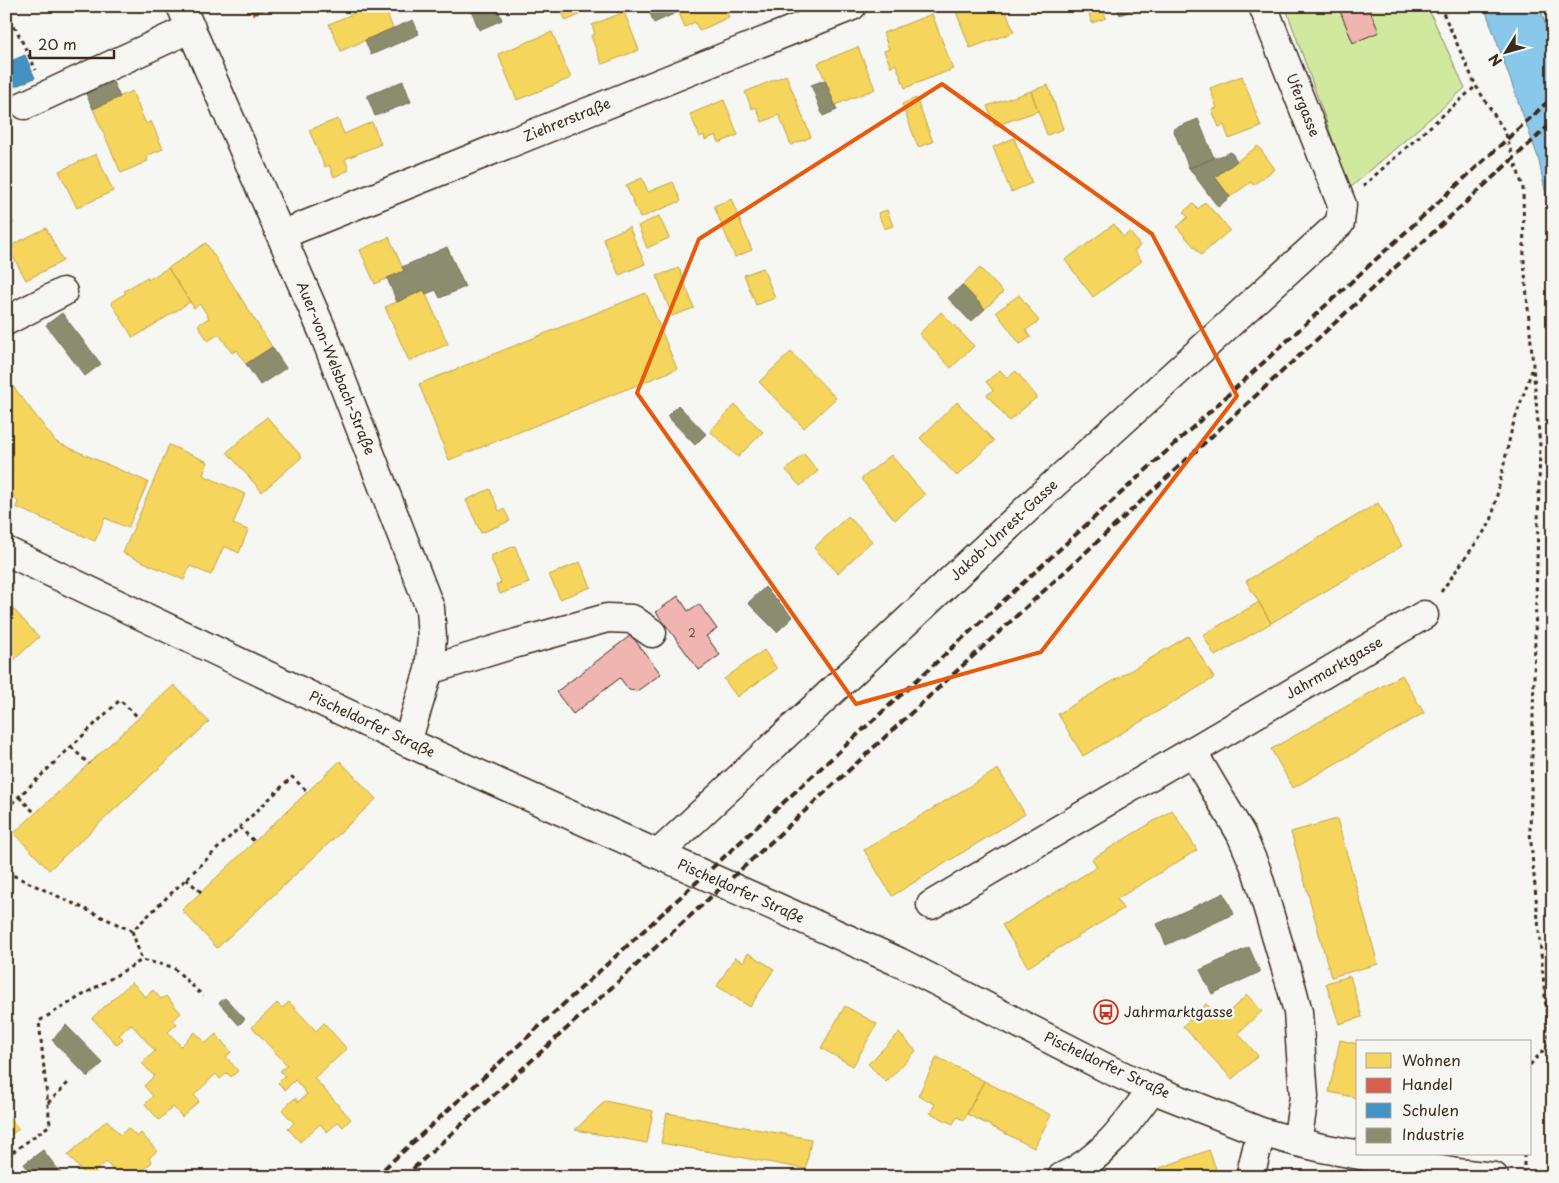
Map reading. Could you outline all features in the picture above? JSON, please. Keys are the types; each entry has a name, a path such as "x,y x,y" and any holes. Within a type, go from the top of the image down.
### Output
{"street":[{"name":"Ziehrerstraße","path":"281,235 852,6"},
{"name":"Ufergasse","path":"1264,6 1342,205"},
{"name":"Auer-von-Welsbach-Straße","path":"186,17 324,332 430,608 432,638 429,670 408,742"},
{"path":"36,100 186,17"},
{"name":"Jakob-Unrest-Gasse","path":"658,854 1044,493 1340,223 1342,205"},
{"path":"6,321 64,292"},
{"name":"Pischeldorfer Straße","path":"6,551 408,742 900,962 1110,1070 1261,1132 1322,1148 1356,1154"},
{"name":"Jahrmarktgasse","path":"931,905 1424,616"},
{"path":"429,670 608,618 632,619 652,633"},
{"path":"1192,751 1242,834 1256,868 1292,989 1298,1012 1304,1097 1297,1142"},
{"path":"1062,1177 1075,1171 1097,1155 1127,1123 1152,1088"},
{"path":"1250,1177 1261,1132"},
{"name":"Pischeldorfer Straße","path":"1365,1156 1457,1173 1494,1177"}],"path":[{"path":"1440,6 1476,86 1505,132 1523,186 1524,262 1540,446 1530,832 1553,1084"},
{"path":"6,23 16,29 36,100"},
{"path":"1342,205 1476,86"},
{"path":"1424,616 1491,522 1512,428 1533,367"},
{"path":"6,808 120,700 139,718"},
{"path":"71,746 89,764"},
{"path":"132,931 292,777 308,792"},
{"path":"19,797 36,813"},
{"path":"239,827 255,842"},
{"path":"6,872 132,931 142,960"},
{"path":"186,879 201,892"},
{"path":"6,1157 50,1125 39,1021 142,960 173,967 203,996"},
{"path":"1532,1063 1549,1044"},
{"path":"48,1103 68,1083"},
{"path":"1524,1156 1524,1177"}],"highlighted area":[{"path":"942,84 1152,234 1237,396 1041,652 856,704 637,393 699,239"}],"green space":[{"path":"1285,6 1427,6 1465,88 1350,188"}],"water":[{"path":"1484,6 1540,6 1553,53 1553,228 1538,157"}],"building: Wohnen":[{"path":"371,6 384,6 393,28 341,51 329,24"},
{"path":"559,6 575,6 579,15 566,21"},
{"path":"676,6 724,6 729,17 699,31 695,22 685,27"},
{"path":"954,6 1004,6 1014,32 970,48"},
{"path":"1030,6 1050,6 1033,13"},
{"path":"1102,6 1106,18 1092,23 1088,10"},
{"path":"624,12 639,50 602,64 591,36 595,34 592,25"},
{"path":"932,14 953,69 905,88 896,64 891,67 884,51 889,49 883,33"},
{"path":"552,32 571,78 517,100 498,54"},
{"path":"858,47 875,89 835,105 818,63"},
{"path":"786,75 811,137 791,145 779,115 762,122 756,107 752,109 745,92"},
{"path":"1242,76 1261,127 1229,139 1224,125 1219,127 1212,110 1217,108 1210,88"},
{"path":"1048,85 1063,129 1047,135 1031,91"},
{"path":"132,91 146,124 151,121 163,149 146,156 148,161 121,173 93,109"},
{"path":"1031,91 1038,111 995,126 987,106"},
{"path":"916,98 933,142 918,147 902,104"},
{"path":"724,100 738,135 719,143 716,135 705,140 704,135 700,137 690,114"},
{"path":"338,119 344,134 372,122 381,144 345,159 349,170 334,177 329,165 325,167 309,130"},
{"path":"1014,138 1032,183 1011,192 993,147"},
{"path":"1258,146 1275,169 1253,185 1251,182 1230,197 1215,177"},
{"path":"96,154 113,191 77,208 59,171"},
{"path":"642,178 648,192 673,182 681,201 640,218 626,185"},
{"path":"731,199 752,250 735,257 714,206"},
{"path":"1205,202 1230,230 1201,255 1177,227 1188,217 1183,212 1193,204 1198,209"},
{"path":"6,210 14,223 6,227"},
{"path":"887,210 893,226 884,229 878,213"},
{"path":"659,216 669,238 647,248 638,226"},
{"path":"1114,224 1123,237 1130,232 1140,246 1134,251 1142,261 1093,297 1065,260"},
{"path":"629,227 645,264 619,275 603,238"},
{"path":"46,228 63,261 26,280 8,247"},
{"path":"389,237 404,271 375,284 360,250"},
{"path":"206,243 272,347 246,364 237,350 232,353 219,334 208,341 198,325 209,318 200,304 194,308 168,268"},
{"path":"168,268 190,302 133,338 111,302 126,293 124,291 147,277 148,280"},
{"path":"679,268 694,308 672,316 657,276"},
{"path":"763,268 775,298 756,305 744,275"},
{"path":"980,268 1003,292 985,309 962,285"},
{"path":"424,290 448,344 409,361 385,307"},
{"path":"646,293 677,369 449,460 419,384"},
{"path":"1019,295 1039,321 1026,330 1031,337 1020,344 996,312"},
{"path":"941,312 974,346 951,368 919,334"},
{"path":"791,352 836,398 804,428 759,382"},
{"path":"1000,370 1007,378 1016,371 1037,397 1009,421 987,395 993,390 986,382"},
{"path":"6,377 56,442 148,482 128,528 105,518 95,541 16,507 18,502 6,486 6,472 13,467 6,458"},
{"path":"957,402 994,441 957,476 920,438"},
{"path":"735,405 763,432 738,457 710,431"},
{"path":"267,417 302,457 262,492 227,452"},
{"path":"169,445 208,462 203,475 245,494 233,524 248,530 239,553 224,546 211,575 190,566 184,580 123,553"},
{"path":"804,454 818,471 800,486 786,470"},
{"path":"891,455 925,495 895,520 861,479"},
{"path":"490,489 499,511 504,509 510,521 481,533 466,500"},
{"path":"1378,503 1402,546 1271,623 1246,581"},
{"path":"848,516 872,541 838,573 814,548"},
{"path":"515,546 529,583 500,594 496,585 501,583 490,556"},
{"path":"580,562 591,587 560,599 549,575"},
{"path":"6,601 39,637 6,667"},
{"path":"1259,602 1271,623 1215,656 1203,635"},
{"path":"1188,636 1214,678 1083,756 1058,714"},
{"path":"764,650 777,669 737,697 724,679"},
{"path":"1402,675 1424,713 1293,788 1271,749"},
{"path":"174,685 209,722 49,870 14,833"},
{"path":"340,761 376,799 217,948 182,910"},
{"path":"998,769 1025,814 892,896 864,850"},
{"path":"1172,810 1197,850 1117,899 1123,909 1028,967 1002,925 1097,867 1092,859"},
{"path":"1337,819 1378,964 1331,977 1291,832"},
{"path":"748,953 774,969 750,1007 717,986 735,957 743,962"},
{"path":"1350,976 1362,1017 1339,1024 1326,983"},
{"path":"132,982 145,997 153,990 161,999 166,996 181,1013 173,1020 177,1024 168,1032 181,1046 195,1032 206,1043 216,1034 231,1052 226,1057 238,1071 231,1077 227,1073 220,1079 216,1074 194,1095 199,1101 182,1117 173,1107 159,1120 145,1104 153,1096 144,1086 154,1076 142,1063 155,1051 131,1024 119,1035 123,1039 117,1045 92,1018"},
{"path":"1247,995 1262,1011 1238,1033 1258,1056 1232,1079 1183,1026 1206,1004 1221,1019"},
{"path":"289,1002 316,1031 324,1023 347,1049 314,1078 351,1119 343,1127 338,1122 327,1132 320,1124 300,1142 288,1129 294,1123 282,1110 295,1098 298,1102 307,1094 295,1080 285,1090 278,1083 285,1076 280,1071 287,1065 252,1027 277,1003 282,1008"},
{"path":"845,1006 877,1024 853,1066 821,1048"},
{"path":"899,1033 916,1051 886,1082 868,1064"},
{"path":"1340,1040 1356,1044 1356,1098 1329,1092"},
{"path":"937,1057 984,1081 964,1120 957,1117 953,1124 930,1113 935,1104 918,1096"},
{"path":"984,1081 1051,1115 1034,1148 967,1114"},
{"path":"605,1101 653,1111 647,1143 575,1130"},
{"path":"6,1113 19,1129 6,1138"},
{"path":"667,1113 811,1139 806,1169 661,1143"},
{"path":"107,1120 120,1135 128,1128 137,1137 141,1133 157,1151 149,1158 152,1162 143,1170 150,1177 119,1177 106,1162 95,1172 99,1177 87,1177 68,1155"},
{"path":"1209,1150 1219,1177 1163,1177 1160,1168"},
{"path":"1160,1168 1163,1177 1134,1177"}],"building: Handel":[{"path":"249,6 274,6 253,15"}],"building: Schulen":[{"path":"25,55 35,78 6,90 6,63"}],"building: Industrie":[{"path":"497,6 502,20 479,30 470,7"},
{"path":"647,6 676,6 678,12 654,23"},
{"path":"1116,6 1131,6 1133,10 1120,15"},
{"path":"413,20 419,34 371,55 365,40"},
{"path":"825,80 837,110 823,116 811,85"},
{"path":"403,81 411,102 375,116 367,96"},
{"path":"113,82 120,97 93,109 86,94"},
{"path":"1198,119 1214,158 1189,168 1173,129"},
{"path":"1231,152 1237,161 1215,177 1230,197 1218,207 1189,168"},
{"path":"447,247 465,287 440,298 436,290 426,294 424,290 397,302 387,278 404,271 402,267"},
{"path":"962,285 985,309 971,322 948,298"},
{"path":"62,313 101,364 85,376 46,325"},
{"path":"272,347 286,368 260,385 246,364"},
{"path":"678,405 706,434 695,445 667,416"},
{"path":"765,587 793,617 777,632 748,603"},
{"path":"1224,893 1234,914 1166,945 1157,924"},
{"path":"1249,947 1260,972 1212,994 1200,970"},
{"path":"225,998 245,1019 239,1025 219,1003"},
{"path":"66,1025 103,1063 88,1077 52,1040"},
{"path":"43,1150 64,1177 34,1177 24,1164"}],"building: Sonstige":[{"path":"1338,6 1368,6 1379,32 1353,43"},
{"path":"678,596 688,611 699,604 717,629 706,636 720,655 699,670 656,612"},
{"path":"631,635 661,674 637,691 629,690 620,678 573,714 556,692"}],"railway":[{"path":"375,1177 1553,97"},
{"path":"404,1177 770,843 1553,122"}],"place":[{"name":"Jahrmarktgasse","path":"1106,1012"}]}
